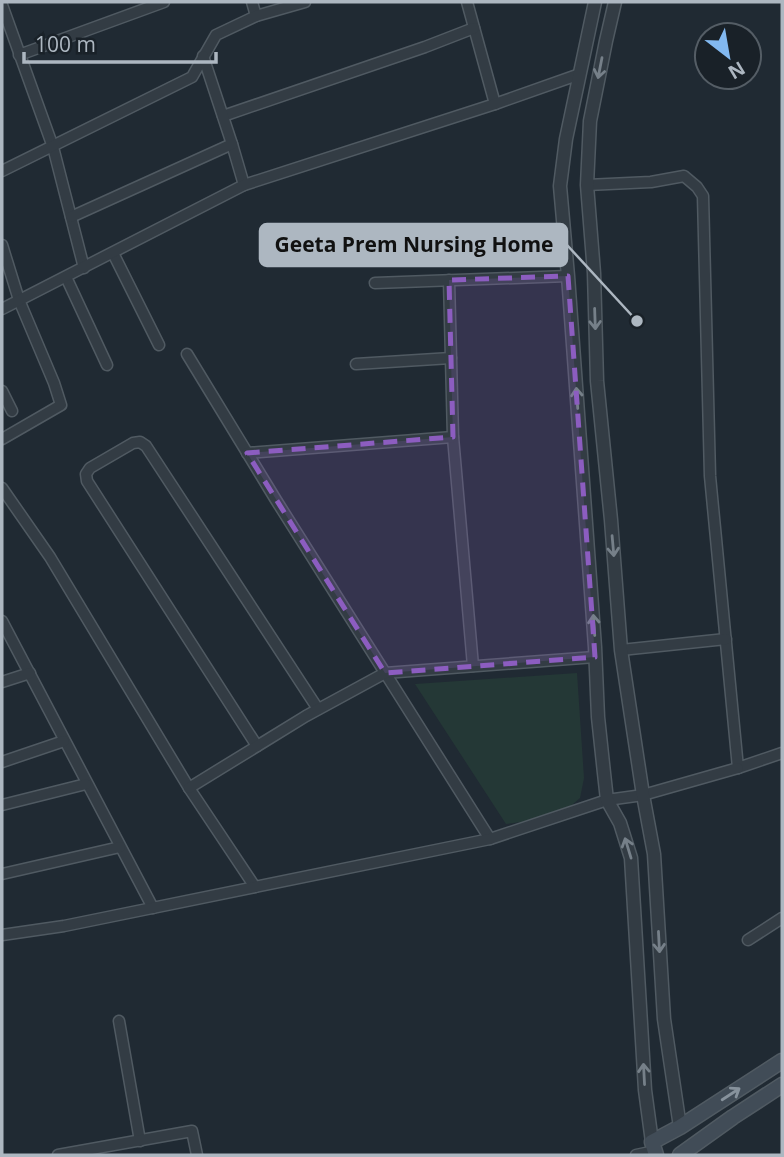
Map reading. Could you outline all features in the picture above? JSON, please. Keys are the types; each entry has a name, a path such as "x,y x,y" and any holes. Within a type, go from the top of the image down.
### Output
{"main road":[{"path":"654,1150 680,1127 782,1061"},
{"path":"680,1127 684,1154 782,1085"}],"street":[{"path":"19,55 140,6 164,2"},
{"path":"252,2 256,16"},
{"path":"2,171 192,77 216,35 256,16 305,2"},
{"path":"467,2 495,104"},
{"path":"595,2 566,139 560,186 598,717 607,800 620,823 631,858 645,1090 654,1150 636,1155"},
{"path":"615,2 590,121 587,185 594,272 597,382 621,650 654,854 664,1018 680,1127"},
{"path":"2,5 53,147 84,268"},
{"path":"223,116 474,28"},
{"path":"204,56 244,185"},
{"path":"2,309 244,185 580,74"},
{"path":"71,217 232,144"},
{"path":"587,185 650,182 684,176 703,196 710,476 738,768"},
{"path":"2,246 5,270 61,405 2,439"},
{"path":"113,253 159,345"},
{"path":"375,283 568,276"},
{"path":"66,277 107,365"},
{"path":"449,280 453,437 473,666"},
{"path":"187,354 490,839"},
{"path":"356,364 451,358"},
{"path":"2,391 12,411"},
{"path":"247,453 453,437"},
{"path":"257,746 88,481 86,474 90,468 132,443 146,446 318,709"},
{"path":"2,488 50,557 189,788 255,887"},
{"path":"2,621 153,908"},
{"path":"621,650 726,639"},
{"path":"189,788 318,709 384,673 595,657"},
{"path":"2,682 30,673"},
{"path":"2,762 64,741"},
{"path":"2,935 64,926 490,839 607,800 643,795 782,753"},
{"path":"2,805 86,784"},
{"path":"2,874 120,847"},
{"path":"748,940 782,918"},
{"path":"119,1021 140,1141"},
{"path":"58,1155 192,1131 197,1155"}],"highlighted area":[{"path":"568,276 595,657 385,673 247,453 453,437 449,280"}],"green space":[{"path":"577,673 584,778 580,798 558,817 506,824 415,684"}],"place":[{"name":"Geeta Prem Nursing Home","path":"637,321"}]}
